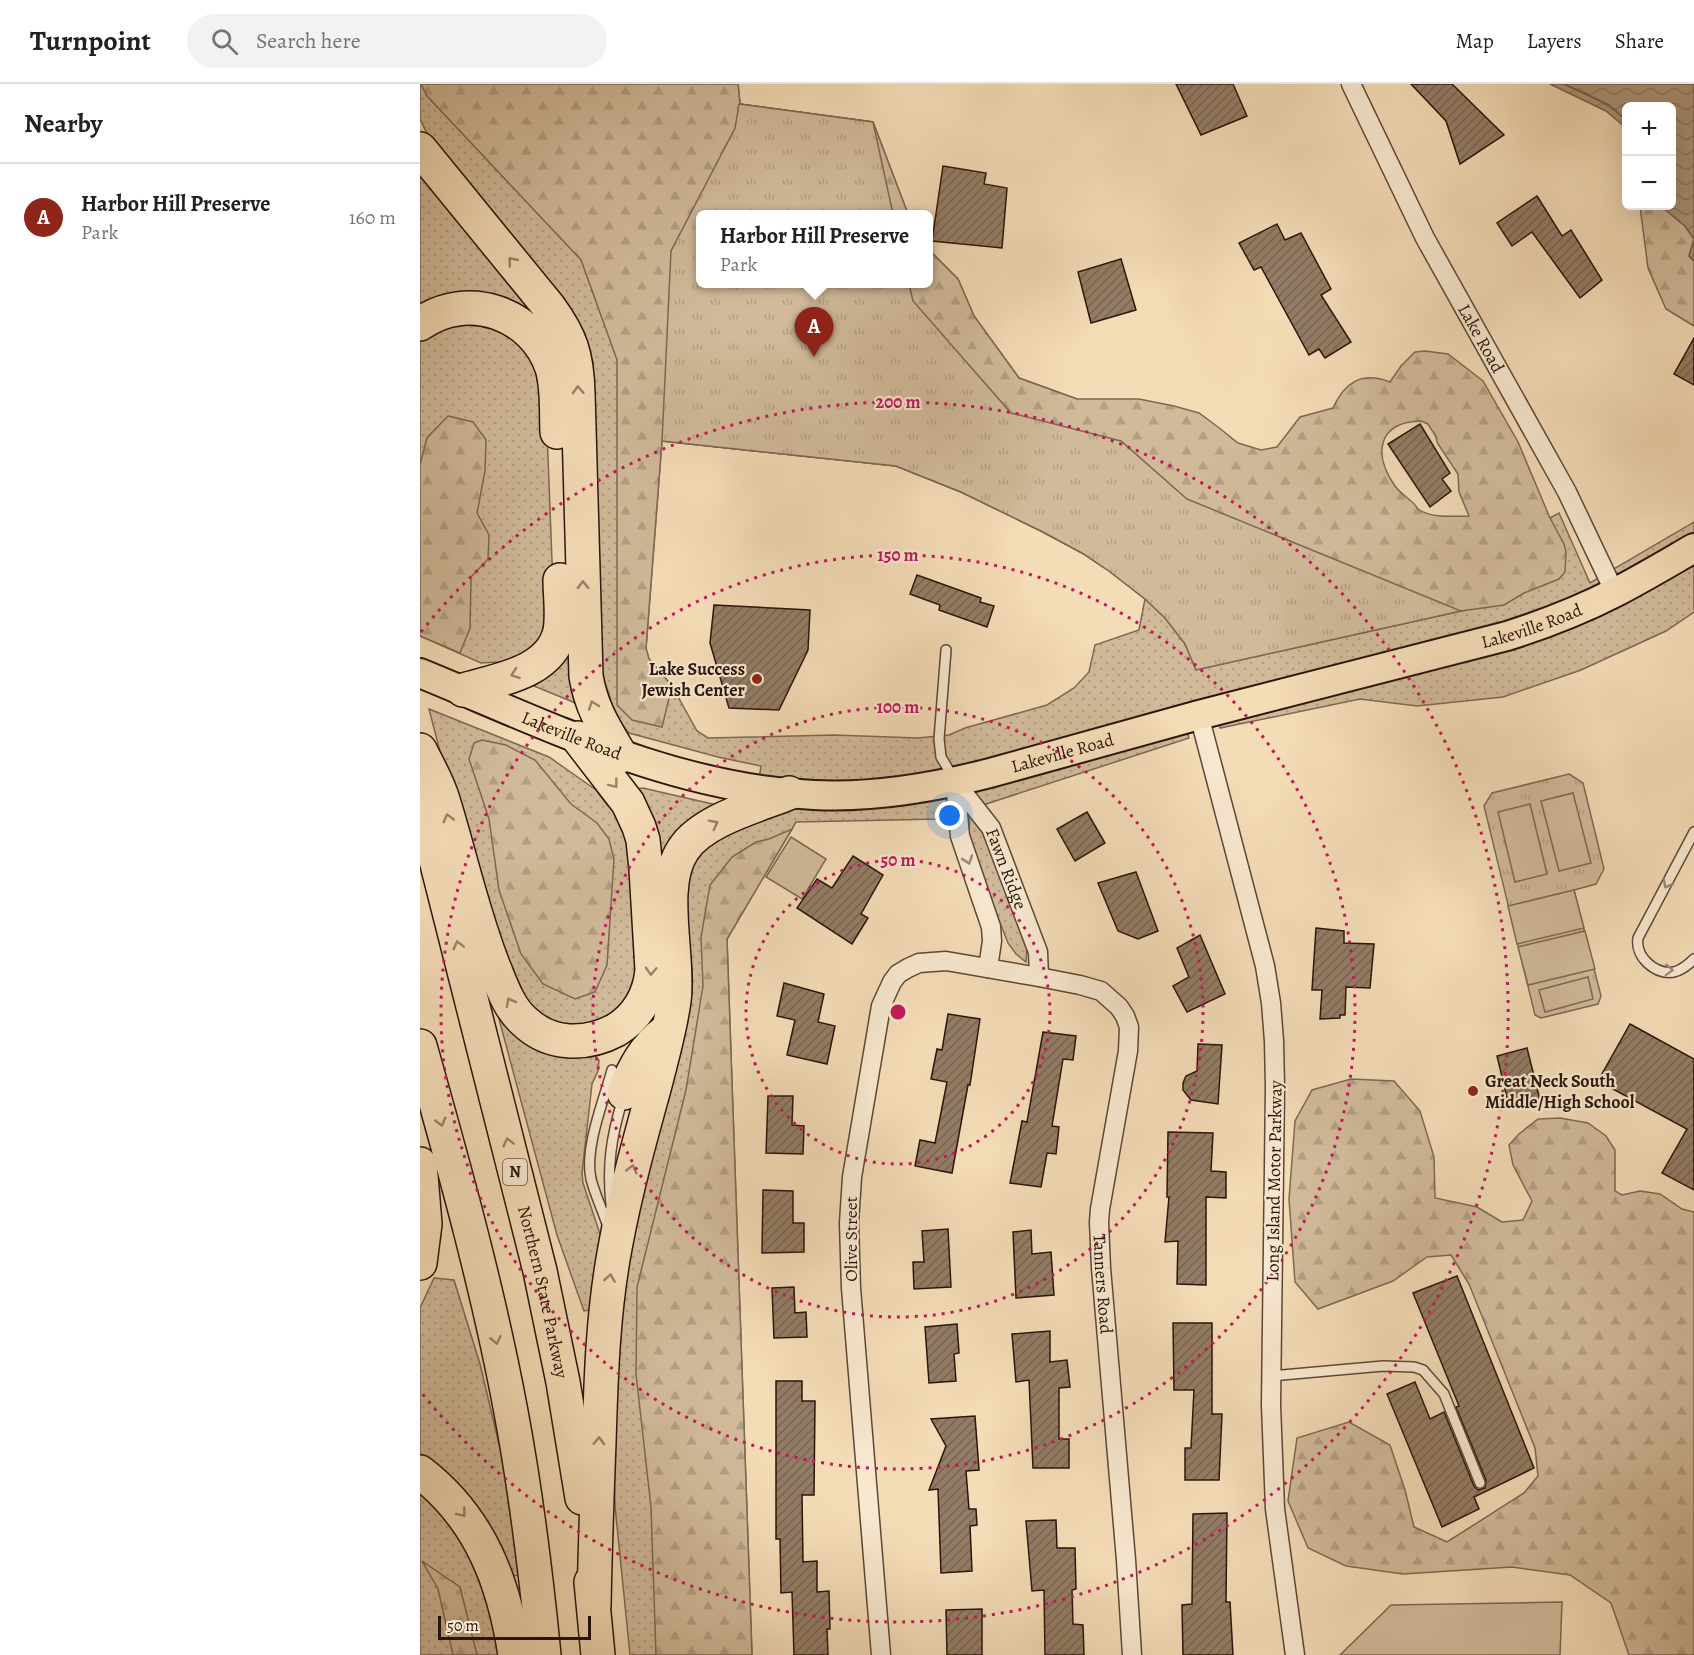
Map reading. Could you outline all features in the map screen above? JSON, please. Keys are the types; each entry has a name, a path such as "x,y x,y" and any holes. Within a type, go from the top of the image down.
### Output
{"highway":[{"path":"420,149 549,307 566,333 576,360 586,676 597,715 621,756"},
{"path":"420,324 436,314 455,309 479,309 502,314 520,323 534,336 548,359 554,378 560,631 551,650 537,664 516,675 463,690"},
{"path":"420,750 442,797 478,923 511,1004 522,1020 541,1033 563,1041 574,1042 597,1038 619,1028 638,1011 648,991 652,970 646,870 639,827 625,798 578,738"},
{"path":"594,1605 602,1358 606,1309 615,1246 669,1029 674,999 672,883 675,866 691,839 708,827 789,793"},
{"name":"Northern State Parkway","path":"420,796 520,1189 563,1382 586,1529 598,1655"},
{"path":"585,1041 602,1054 618,1081 635,1066 647,1047 669,1029"},
{"path":"420,1046 479,1263 507,1393 523,1486 544,1655"},
{"path":"420,1164 425,1224 420,1263"},
{"path":"420,1472 467,1519 487,1554 503,1596 515,1655"}],"main road":[{"name":"Lakeville Road","path":"425,675 621,756 678,773 751,789 789,793 840,796 910,790 955,782 1199,715 1507,636 1544,624 1615,593 1694,548"}],"street":[{"name":"Lake Road","path":"1351,84 1425,238 1567,492 1615,593"},
{"name":"Long Island Motor Parkway","path":"1199,715 1256,926 1271,1003 1275,1080 1271,1376 1275,1509 1295,1655"},
{"name":"Fawn Ridge","path":"955,782 960,836 991,927 992,941 988,968"},
{"name":"Fawn Ridge","path":"955,782 991,828 1038,952 1039,977"},
{"name":"Olive Street","path":"881,1655 850,1270 849,1199 878,1022 884,999 892,982 908,968 919,963 946,961 1039,977"},
{"name":"Tanners Road","path":"1039,977 1101,991 1119,1007 1129,1027 1128,1051 1099,1222 1132,1655"}],"lane":[{"path":"946,650 939,739 941,757 955,782"},
{"path":"1694,832 1642,930 1637,946 1639,953 1649,965 1665,972 1681,969 1694,959"},
{"path":"615,1246 608,1169 618,1081"},
{"path":"615,1246 591,1178 590,1163 594,1133 618,1081"},
{"path":"1271,1376 1383,1366 1414,1366 1423,1370 1444,1394 1480,1484"}],"green space":[{"path":"420,84 738,84 740,104 873,122 906,210 696,210 696,288 933,288 933,254 958,279 974,316 1019,378 1077,399 1260,514 1550,518 1559,513 1590,583 1694,522 1694,612 1666,631 1581,670 1503,697 1417,706 1360,699 1220,728 1217,714 1185,722 1189,738 940,819 796,822 727,939 752,1655 630,1655 615,1506 612,1416 618,1342 630,1248 682,1040 691,988 685,899 690,865 711,838 753,820 761,766 629,733 617,719 601,670 593,362 576,318 429,137 420,119","holes":["662,441 896,466 961,492 1041,531 1082,553 1109,571 1145,599 1139,630 1095,645 1089,672 1074,688 1047,705 965,728 949,735 918,738 834,735 708,738 697,731 672,686 649,659 646,649"]},
{"path":"421,84 738,84 740,104 873,122 906,210 696,210 696,288 933,288 933,254 958,279 974,316 1019,378 1077,399 1139,399 1199,413 1238,443 1261,450 1277,447 1300,417 1333,408 1343,391 1356,381 1371,378 1390,382 1415,352 1448,354 1483,381 1518,442 1550,518 1564,544 1565,572 1559,579 1524,593 1504,605 1461,611 1196,670 1185,644 1165,618 1109,571 1082,553 1041,531 961,492 896,466 662,441 646,648 649,659 672,686 662,727 632,720 617,705 617,360 581,260 427,96","holes":["1421,421 1428,424 1438,444 1458,474 1459,492 1469,516 1443,516 1418,509 1399,491 1388,474 1382,452 1383,442 1395,427"]},
{"path":"739,104 873,122 892,210 696,210 696,288 910,288 913,301 1011,413 1121,441 1187,499 1461,611 1196,670 1185,644 1165,618 1109,571 1082,553 1041,531 961,492 896,466 662,441 671,251 735,128"},
{"path":"420,162 549,317 420,311"},
{"path":"1641,210 1666,210 1685,226 1694,239 1689,256 1694,261 1694,326 1666,309 1648,268"},
{"path":"453,320 489,320 520,340 545,380 554,612 529,660 481,663 420,636 420,338"},
{"path":"448,416 473,422 486,440 485,471 477,513 489,535 488,559 471,577 470,628 460,653 420,636 420,465 427,438"},
{"path":"572,640 578,704 534,686 561,662"},
{"path":"429,709 549,757 596,790 608,806 620,805 636,848 644,972 624,1014 571,1029 544,1023 521,999 475,887"},
{"path":"482,740 506,745 535,760 571,804 597,823 609,839 614,859 607,965 595,992 575,999 543,984 521,954 499,890 489,819 469,759 474,743"},
{"path":"1569,774 1583,783 1604,869 1596,884 1574,890 1601,996 1598,1004 1541,1018 1535,1015 1484,806 1492,793"},
{"path":"643,788 721,806 669,861 658,850 636,789"},
{"path":"1573,793 1591,863 1559,871 1541,801"},
{"path":"1530,804 1547,874 1515,882 1498,812"},
{"path":"969,816 978,822 988,837 1027,946 1026,962 1008,943 973,855 969,835"},
{"path":"792,829 727,939 752,1655 656,1655 651,1507 636,1374 637,1287 686,1090 703,986 701,937 710,885 732,857 756,842"},
{"path":"791,837 826,859 802,899 766,877"},
{"path":"1574,890 1584,928 1517,944 1508,906"},
{"path":"1585,931 1595,969 1528,985 1518,947"},
{"path":"1588,977 1593,999 1545,1012 1539,990"},
{"path":"510,1016 592,1053 599,1060 598,1071 592,1084 582,1173 583,1183 604,1246 595,1309 584,1311 557,1235 499,1019"},
{"path":"1351,1079 1394,1081 1420,1111 1434,1157 1435,1198 1477,1207 1502,1222 1523,1220 1532,1201 1513,1165 1509,1145 1538,1119 1560,1118 1588,1123 1606,1136 1615,1150 1615,1191 1622,1195 1640,1191 1660,1194 1682,1209 1694,1212 1694,1655 1629,1655 1611,1603 1570,1575 1512,1567 1403,1574 1346,1566 1308,1548 1288,1501 1297,1438 1349,1422 1390,1445 1414,1527 1447,1542 1524,1493 1538,1476 1535,1448 1469,1284 1451,1255 1427,1257 1393,1281 1318,1309 1295,1282 1289,1199 1295,1121 1312,1090"},
{"path":"434,1278 454,1280 480,1364 503,1461 520,1575 512,1576 455,1486 420,1453 420,1308"},
{"path":"420,1485 432,1492 491,1588 499,1655 420,1655"},
{"path":"422,1561 460,1587 477,1655 453,1655 438,1589"},
{"path":"1562,1602 1560,1655 1340,1655 1391,1605"}],"water":[{"path":"1550,84 1694,84 1694,239 1685,226 1666,210 1676,210 1676,102 1622,102 1622,125 1606,111"},
{"path":"1694,239 1694,261 1689,256"}],"building":[{"path":"1176,84 1233,84 1247,116 1201,135"},
{"path":"1411,84 1452,84 1504,135 1460,164 1446,121"},
{"path":"943,166 986,173 984,184 1007,188 1002,248 933,241"},
{"path":"1537,196 1562,236 1571,230 1602,280 1580,298 1532,232 1512,246 1497,223"},
{"path":"1277,224 1285,240 1301,233 1331,289 1321,295 1351,342 1325,358 1319,349 1309,355 1261,267 1254,270 1239,243"},
{"path":"1121,259 1136,310 1091,323 1078,272"},
{"path":"1694,338 1694,385 1674,374"},
{"path":"1420,424 1450,473 1442,479 1451,491 1430,507 1388,444"},
{"path":"917,575 981,598 980,602 994,606 987,627 939,610 940,605 910,594"},
{"name":"Lake Success Jewish Center","path":"714,605 810,610 808,650 779,710 729,708 710,643"},
{"path":"1087,812 1105,843 1075,861 1057,829"},
{"path":"853,856 883,875 861,914 868,918 852,944 797,908 817,879 832,888"},
{"path":"1136,872 1158,931 1138,939 1118,931 1098,883"},
{"path":"1316,928 1344,931 1344,943 1374,944 1370,988 1346,987 1345,1015 1340,1015 1340,1018 1320,1019 1322,990 1312,990"},
{"path":"1200,935 1225,994 1187,1012 1173,986 1189,977 1177,948"},
{"path":"784,983 824,994 818,1022 835,1026 827,1064 787,1055 795,1020 777,1016"},
{"path":"948,1014 980,1019 970,1085 968,1085 952,1173 915,1166 920,1140 935,1143 947,1082 931,1079 937,1049 942,1050"},
{"path":"1630,1024 1694,1059 1694,1190 1662,1173 1687,1129 1598,1081"},
{"path":"1043,1032 1076,1036 1073,1060 1063,1059 1052,1126 1059,1127 1056,1154 1047,1153 1041,1187 1010,1183 1022,1121 1027,1122"},
{"path":"1198,1044 1222,1045 1218,1104 1191,1100 1183,1090 1186,1076 1197,1071"},
{"path":"1527,1048 1540,1100 1509,1106 1497,1056"},
{"path":"768,1096 793,1096 792,1125 804,1126 803,1154 766,1153"},
{"path":"1168,1132 1213,1133 1211,1171 1226,1172 1226,1198 1206,1197 1206,1285 1177,1284 1178,1241 1165,1242 1169,1197 1167,1197"},
{"path":"763,1190 793,1191 793,1223 804,1223 804,1252 762,1253"},
{"path":"948,1229 951,1287 914,1289 913,1262 924,1262 922,1231"},
{"path":"1031,1230 1032,1254 1051,1252 1054,1295 1016,1298 1013,1232"},
{"path":"1457,1276 1534,1468 1474,1497 1479,1509 1442,1527 1387,1394 1415,1382 1430,1419 1444,1412 1474,1486 1478,1490 1485,1488 1486,1480 1456,1407 1459,1406 1413,1293"},
{"path":"794,1287 795,1313 806,1312 807,1337 774,1338 772,1288"},
{"path":"1173,1323 1212,1323 1212,1414 1222,1414 1219,1480 1185,1480 1185,1448 1191,1448 1194,1390 1174,1390"},
{"path":"957,1324 959,1353 954,1354 956,1381 929,1383 925,1327"},
{"path":"1050,1331 1050,1362 1067,1360 1070,1387 1059,1388 1059,1439 1069,1439 1069,1468 1033,1468 1029,1380 1016,1382 1012,1334"},
{"path":"776,1381 802,1381 802,1401 815,1401 814,1495 802,1495 803,1562 817,1561 817,1592 829,1591 828,1655 794,1655 792,1592 781,1593 780,1539 776,1539"},
{"path":"975,1416 979,1470 966,1471 969,1509 976,1509 977,1525 970,1526 972,1571 941,1573 938,1489 929,1490 946,1446 931,1419"},
{"path":"1227,1513 1226,1602 1230,1602 1233,1655 1183,1655 1182,1605 1192,1604 1193,1514"},
{"path":"1056,1520 1057,1548 1075,1548 1076,1589 1072,1590 1073,1624 1083,1625 1084,1655 1045,1655 1044,1590 1032,1591 1026,1521"},
{"path":"982,1609 982,1655 947,1655 946,1610"}],"place":[{"name":"Harbor Hill Preserve","path":"814,357"},
{"name":"Lake Success Jewish Center","path":"757,679"},
{"name":"Great Neck South Middle/High School","path":"1473,1091"}]}
